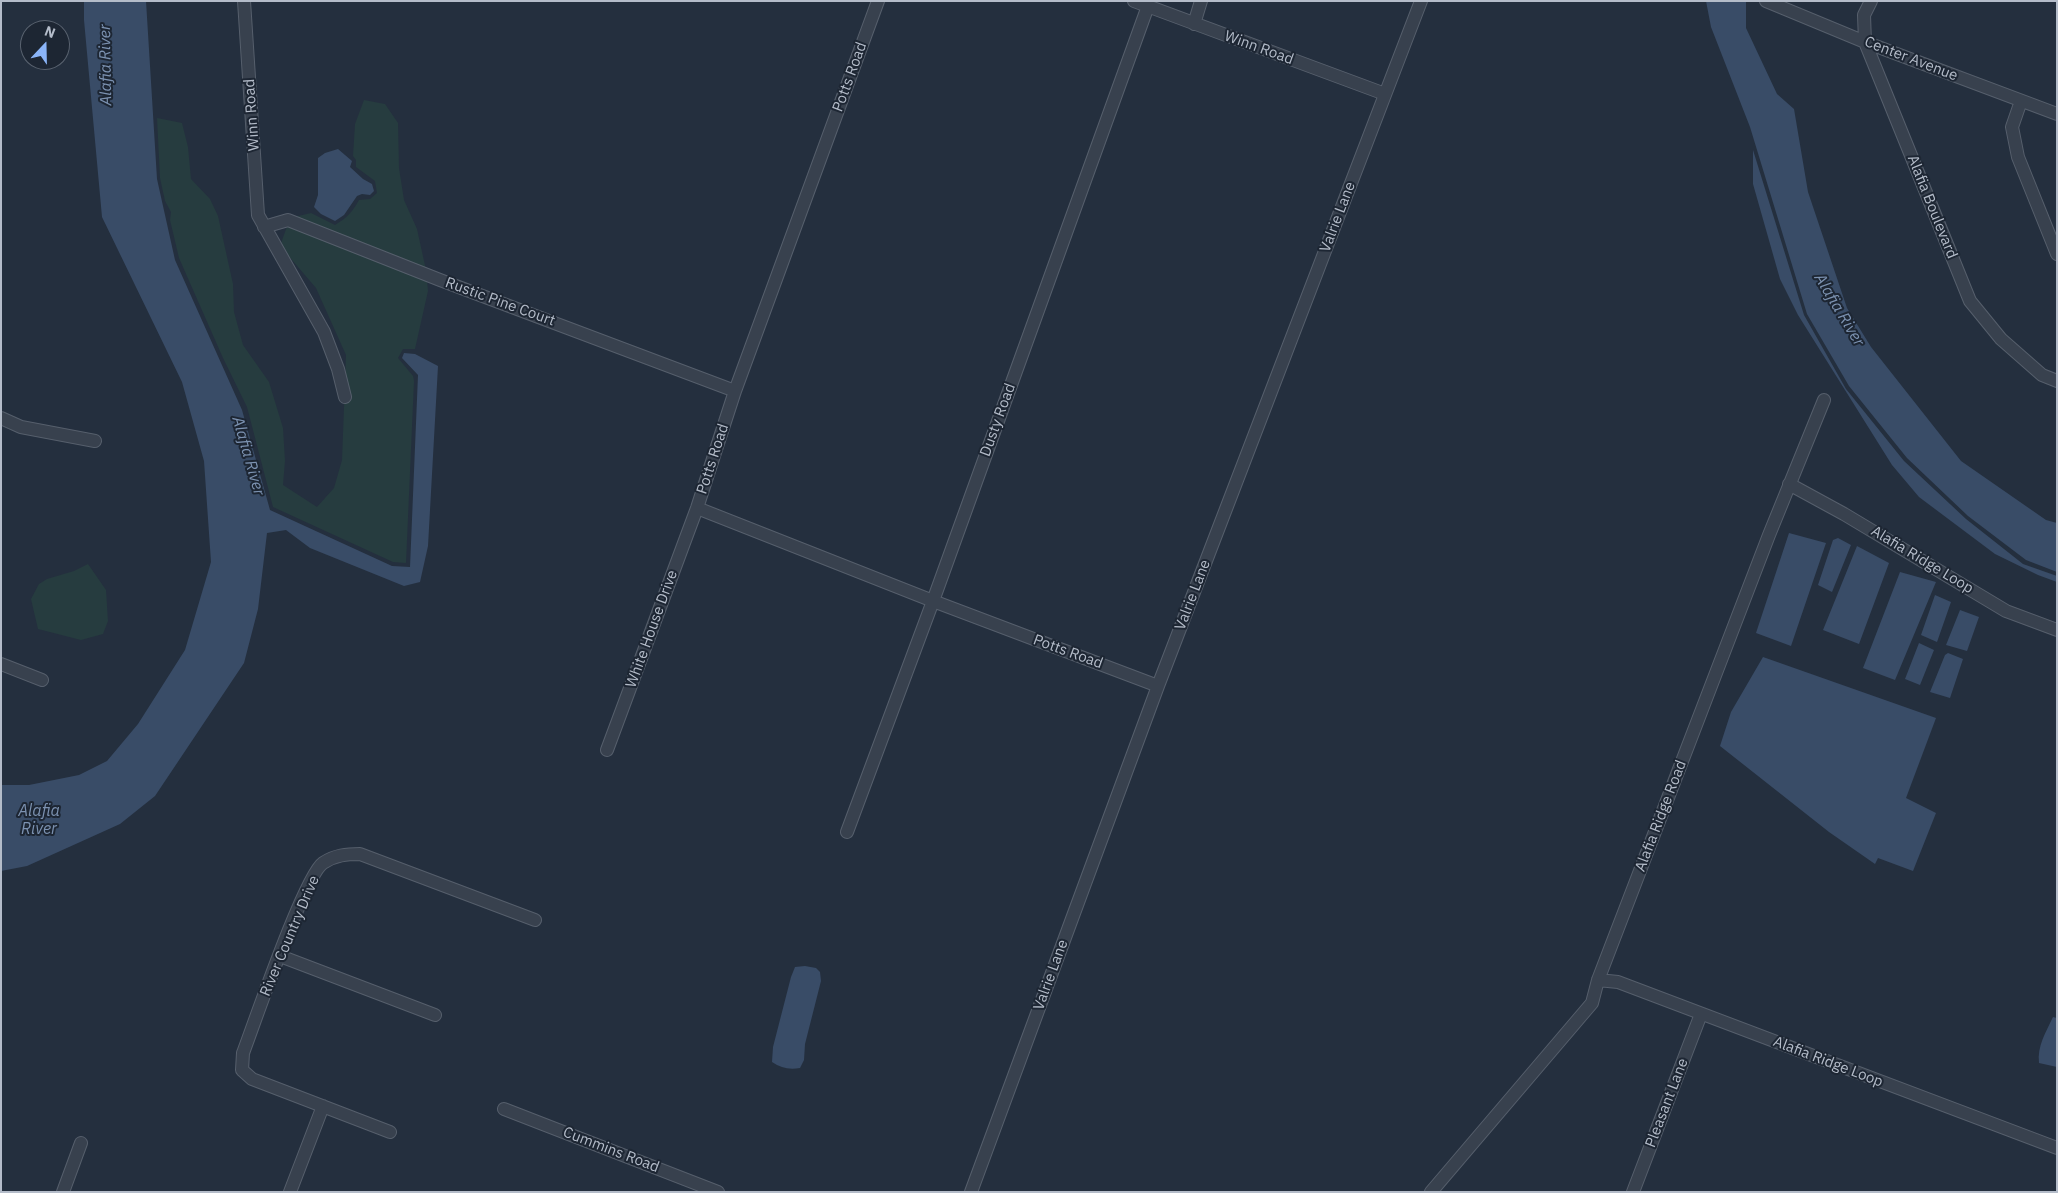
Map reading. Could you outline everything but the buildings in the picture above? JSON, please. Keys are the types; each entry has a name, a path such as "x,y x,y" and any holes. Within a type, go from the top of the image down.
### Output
{"street":[{"name":"Winn Road","path":"244,1 258,215 324,332 338,369 345,397"},
{"name":"Potts Road","path":"878,1 735,391 697,508 933,602 1158,686"},
{"name":"Winn Road","path":"1134,1 1385,94"},
{"path":"1194,24 1202,1"},
{"name":"Valrie Lane","path":"971,1192 1158,686 1421,1"},
{"name":"Center Avenue","path":"1766,1 1865,42 2057,114"},
{"name":"Alafia Boulevard","path":"1871,1 1864,15 1865,42 1970,301 2001,339 2042,374 2057,381"},
{"name":"Dusty Road","path":"847,832 933,602 1148,6"},
{"path":"2021,101 2012,127 2018,157 2057,254"},
{"name":"Rustic Pine Court","path":"264,227 288,220 440,280 735,391"},
{"name":"Alafia Ridge Road","path":"1431,1192 1592,1003 1598,980 1768,534 1824,400"},
{"path":"1,418 21,427 94,441"},
{"name":"Alafia Ridge Loop","path":"1790,484 1844,514 2006,611 2057,630"},
{"name":"White House Drive","path":"607,750 697,508"},
{"path":"1,664 42,680"},
{"name":"River Country Drive","path":"390,1132 252,1079 242,1070 243,1053 280,956 308,886 322,864 343,854 360,854 534,920"},
{"path":"280,956 435,1015"},
{"name":"Alafia Ridge Loop","path":"1598,980 1618,982 2057,1148"},
{"name":"Pleasant Lane","path":"1633,1192 1701,1014"},
{"path":"290,1192 322,1106"},
{"name":"Cummins Road","path":"504,1108 718,1192"},
{"path":"63,1192 81,1143"}],"green space":[{"path":"364,100 385,104 398,123 399,168 404,200 417,229 426,270 428,291 415,349 403,349 398,358 413,376 414,381 406,563 393,562 273,507 247,407 179,258 170,220 171,212 165,201 160,178 157,118 182,123 188,147 191,179 210,199 218,216 233,284 234,312 243,345 269,382 283,428 285,461 283,485 317,507 334,488 342,460 346,355 316,288 280,246 290,218 311,213 335,225 349,214 359,200 370,199 377,193 375,181 356,167 356,160 353,156 355,124"},
{"path":"88,564 106,590 108,621 103,634 81,640 38,629 31,599 39,584 47,579 74,571"}],"water":[{"name":"Alafia River","path":"84,1 146,1 157,179 175,260 242,410 270,510 392,566 410,567 418,375 402,358 404,353 415,354 438,366 428,546 420,582 404,586 310,548 286,530 267,533 258,609 244,663 155,796 120,824 27,866 1,871 1,785 29,785 79,775 107,761 138,724 185,650 211,562 204,461 182,382 102,217 84,20"},
{"name":"Alafia River","path":"1706,1 1746,1 1746,28 1777,94 1794,109 1808,192 1847,308 1871,347 1961,461 2046,520 2057,523 2057,572 2026,560 1968,516 1907,458 1849,386 1807,314 1750,127 1711,27"},
{"path":"338,149 352,161 350,167 363,179 372,184 374,191 370,195 362,194 357,196 344,215 335,221 321,214 314,207 318,195 318,158 325,153"},
{"path":"1753,150 1804,315 1846,389 1904,461 1966,519 2023,564 2057,576 2057,582 1995,554 1919,497 1892,465 1798,315 1780,279 1753,184"},
{"path":"1789,533 1826,543 1791,646 1756,633"},
{"path":"1838,538 1851,545 1832,592 1818,585 1833,540"},
{"path":"1857,546 1889,563 1859,644 1823,630"},
{"path":"1900,572 1936,582 1895,680 1863,668"},
{"path":"1935,595 1951,602 1937,642 1921,635"},
{"path":"1960,610 1979,617 1967,651 1946,645"},
{"path":"1919,643 1934,650 1920,685 1905,679"},
{"path":"1948,653 1963,659 1950,698 1930,692 1945,655"},
{"path":"1763,657 1936,718 1906,798 1936,813 1913,871 1878,858 1875,864 1829,832 1720,746 1731,712"},
{"path":"795,967 816,968 820,972 821,981 805,1044 804,1060 800,1068 785,1068 772,1062 773,1047 791,977"},
{"path":"2053,1017 2057,1018 2057,1067 2039,1063 2041,1045"}]}
